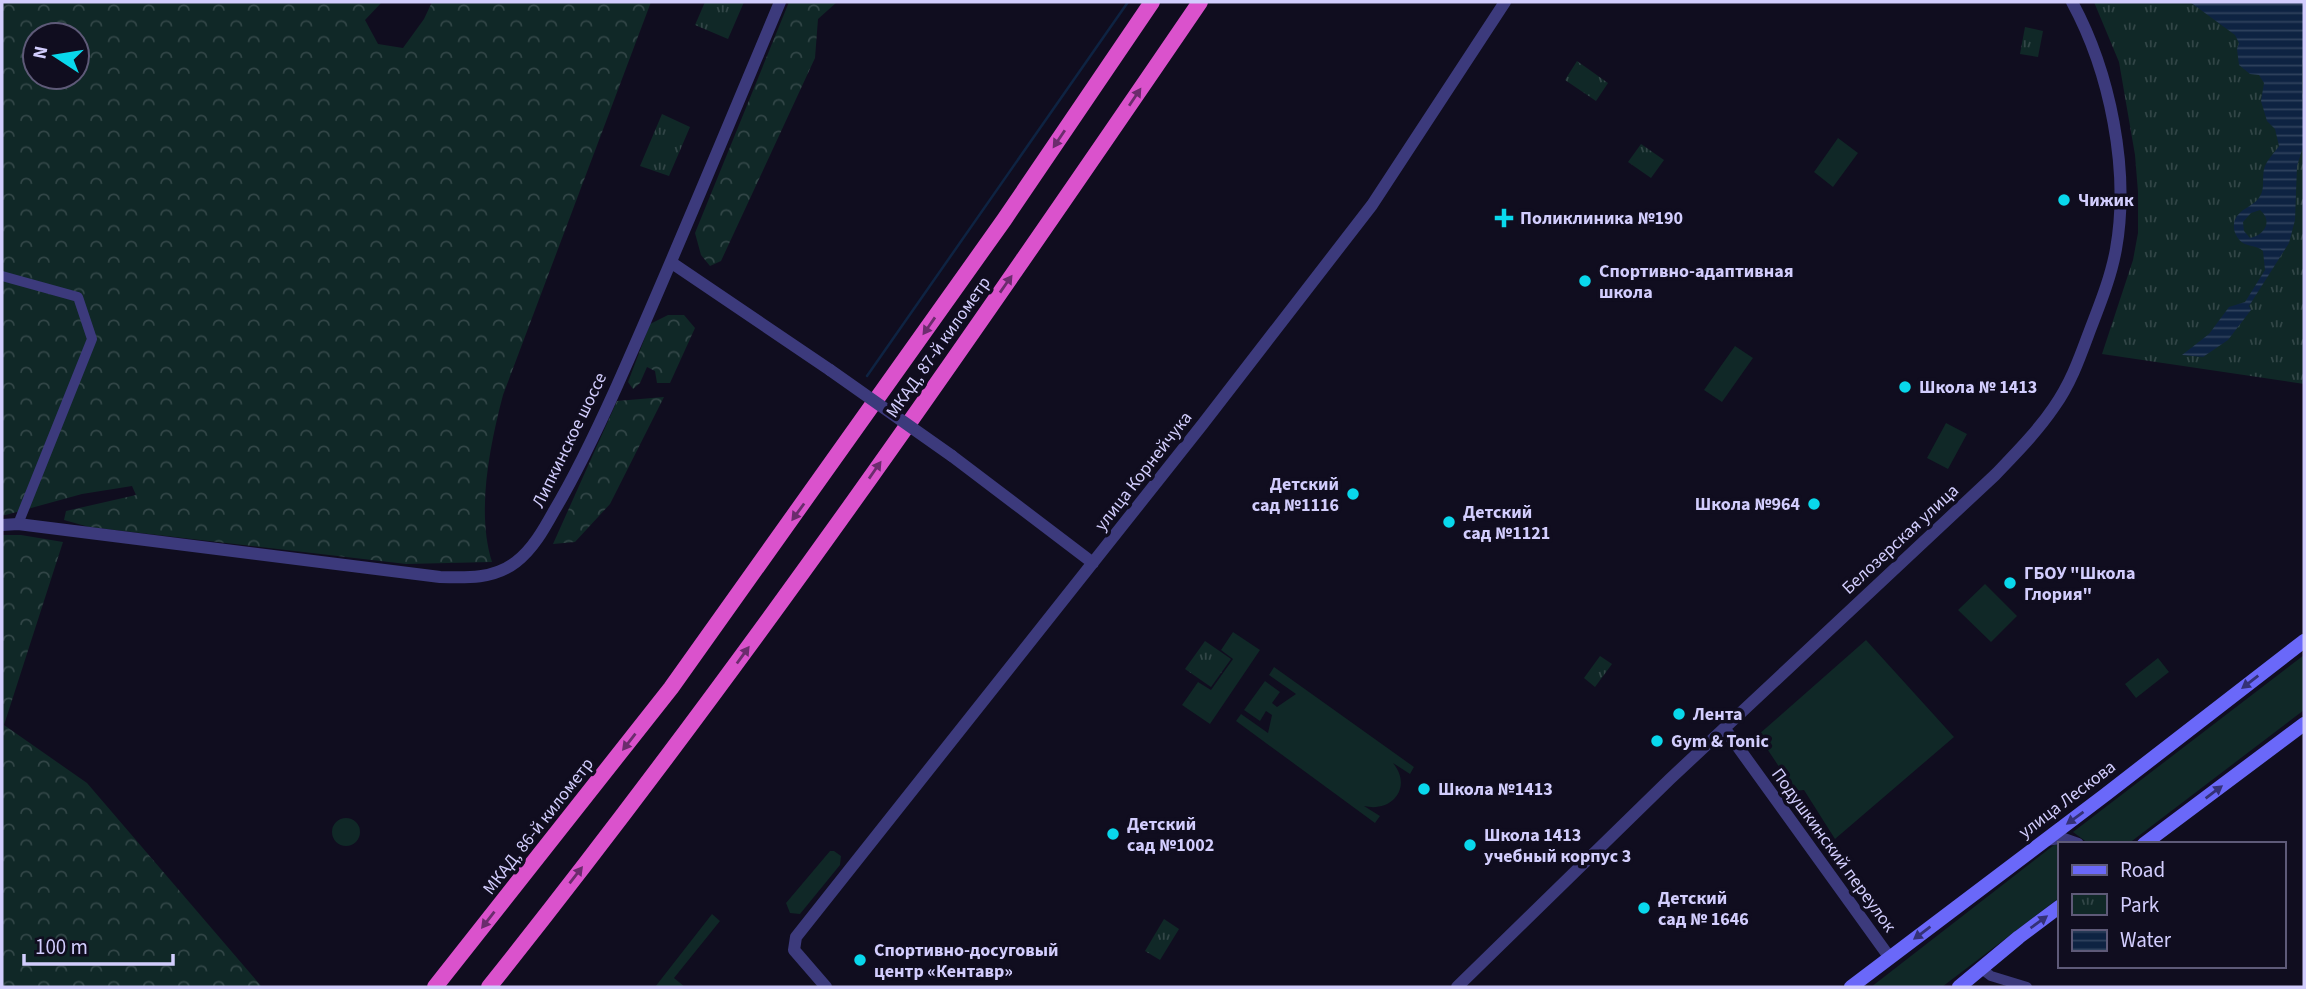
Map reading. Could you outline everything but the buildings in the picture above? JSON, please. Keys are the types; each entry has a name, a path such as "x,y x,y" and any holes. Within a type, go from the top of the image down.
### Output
{"highway":[{"name":"МКАД, 87-й километр","path":"671,688 996,231 1152,2"},
{"name":"МКАД, 87-й километр","path":"489,987 703,711 1035,243 1200,2"},
{"name":"МКАД, 86-й километр","path":"435,987 671,688"}],"main road":[{"name":"улица Лескова","path":"1851,987 2304,641"},
{"path":"2147,842 2304,724"},
{"path":"1959,987 2058,908"}],"street":[{"name":"Липкинское шоссе","path":"2,525 18,524 415,575 469,578 499,572 527,552 574,477 672,263 780,2"},
{"name":"улица Корнейчука","path":"827,987 794,950 796,937 1093,563 1372,205 1505,2"},
{"name":"Белозерская улица","path":"1457,987 1618,829 1995,475 2030,438 2054,407 2074,374 2106,287 2115,253 2120,214 2117,156 2110,105 2095,53 2072,2"},
{"path":"672,263 952,456 1093,563"},
{"path":"2,276 78,297 92,339 18,524"},
{"name":"Подушкинский переулок","path":"1725,729 1890,958"},
{"path":"2044,841 2061,838 2072,842"},
{"path":"1983,970 1991,976 2027,987"},
{"path":"1863,987 1870,972"}],"green space":[{"path":"2,2 382,2 365,20 378,44 403,48 424,19 432,2 651,2 503,395 490,457 485,500 487,543 492,562 406,564 89,527 64,520 66,511 136,495 132,486 82,494 2,516"},
{"path":"705,2 744,2 728,39 695,25"},
{"path":"789,2 837,2 818,19 815,58 721,261 710,266 701,255 695,233"},
{"path":"2094,2 2304,2 2304,384 2102,354 2133,260 2138,233 2138,192 2135,155 2119,62"},
{"path":"2025,27 2043,31 2038,57 2020,54"},
{"path":"1577,61 1608,83 1596,101 1565,80"},
{"path":"662,114 690,127 669,176 640,166"},
{"path":"1838,138 1858,153 1833,187 1814,172"},
{"path":"1641,144 1664,160 1651,178 1628,162"},
{"path":"668,315 684,315 695,328 670,383 657,383 655,371 647,367 640,383 633,389 628,382 650,324"},
{"path":"1735,346 1753,358 1722,402 1704,390"},
{"path":"664,397 610,504 575,542 553,544 617,401"},
{"path":"1946,423 1967,434 1948,469 1927,458"},
{"path":"2,535 21,535 63,542 4,725 87,783 262,987 2,987"},
{"path":"1985,584 2017,616 1991,642 1958,610"},
{"path":"1233,632 1260,650 1210,724 1182,705 1198,682 1211,690 1233,659 1221,650"},
{"path":"1866,640 1954,737 1835,839 1804,790 1795,791 1758,735"},
{"path":"1205,641 1231,659 1211,687 1185,669"},
{"path":"2304,655 2304,710 2131,842 2086,842 2073,832"},
{"path":"1600,656 1612,664 1595,687 1584,678"},
{"path":"2158,658 2169,672 2136,698 2125,684"},
{"path":"1274,667 1414,767 1410,774 1393,763 1401,781 1396,796 1383,806 1364,806 1380,816 1375,823 1236,721 1241,714 1268,733 1272,715 1266,711 1260,721 1244,710 1265,681 1280,692 1272,703 1277,707 1296,694 1269,675"},
{"path":"346,818 356,822 360,832 356,842 346,846 336,842 332,832 336,822"},
{"path":"2054,845 2058,845 2058,899 1942,987 1871,987"},
{"path":"830,851 841,856 840,865 800,914 790,913 786,903"},
{"path":"712,914 720,921 674,978 685,987 655,987"},
{"path":"1164,919 1179,929 1160,960 1145,951"}],"water":[{"path":"2190,2 2304,2 2304,144 2297,166 2295,220 2289,243 2249,306 2251,310 2228,340 2203,357 2182,355 2209,334 2229,307 2245,302 2265,270 2263,251 2237,237 2234,222 2240,213 2260,196 2265,166 2279,146 2275,129 2267,121 2261,101 2264,83 2259,75 2250,74 2239,65 2239,43 2235,35","holes":["2260,210 2264,214 2266,227 2260,234 2250,238 2244,231 2243,222 2251,213"]}],"waterway":[{"path":"867,376 1128,2"}],"place":[{"name":"Чижик","path":"2064,200"},
{"name":"Поликлиника №190","path":"1504,218"},
{"name":"Спортивно-адаптивная школа","path":"1585,281"},
{"name":"Школа № 1413","path":"1905,387"},
{"name":"Детский сад №1116","path":"1353,494"},
{"name":"Школа №964","path":"1814,504"},
{"name":"Детский сад №1121","path":"1449,522"},
{"name":"ГБОУ \"Школа Глория\"","path":"2010,583"},
{"name":"Лента","path":"1679,714"},
{"name":"Gym & Tonic","path":"1657,741"},
{"name":"Школа №1413","path":"1424,789"},
{"name":"Детский сад №1002","path":"1113,834"},
{"name":"Школа 1413 учебный корпус 3","path":"1470,845"},
{"name":"Детский сад № 1646","path":"1644,908"},
{"name":"Спортивно-досуговый центр «Кентавр»","path":"860,960"}]}
